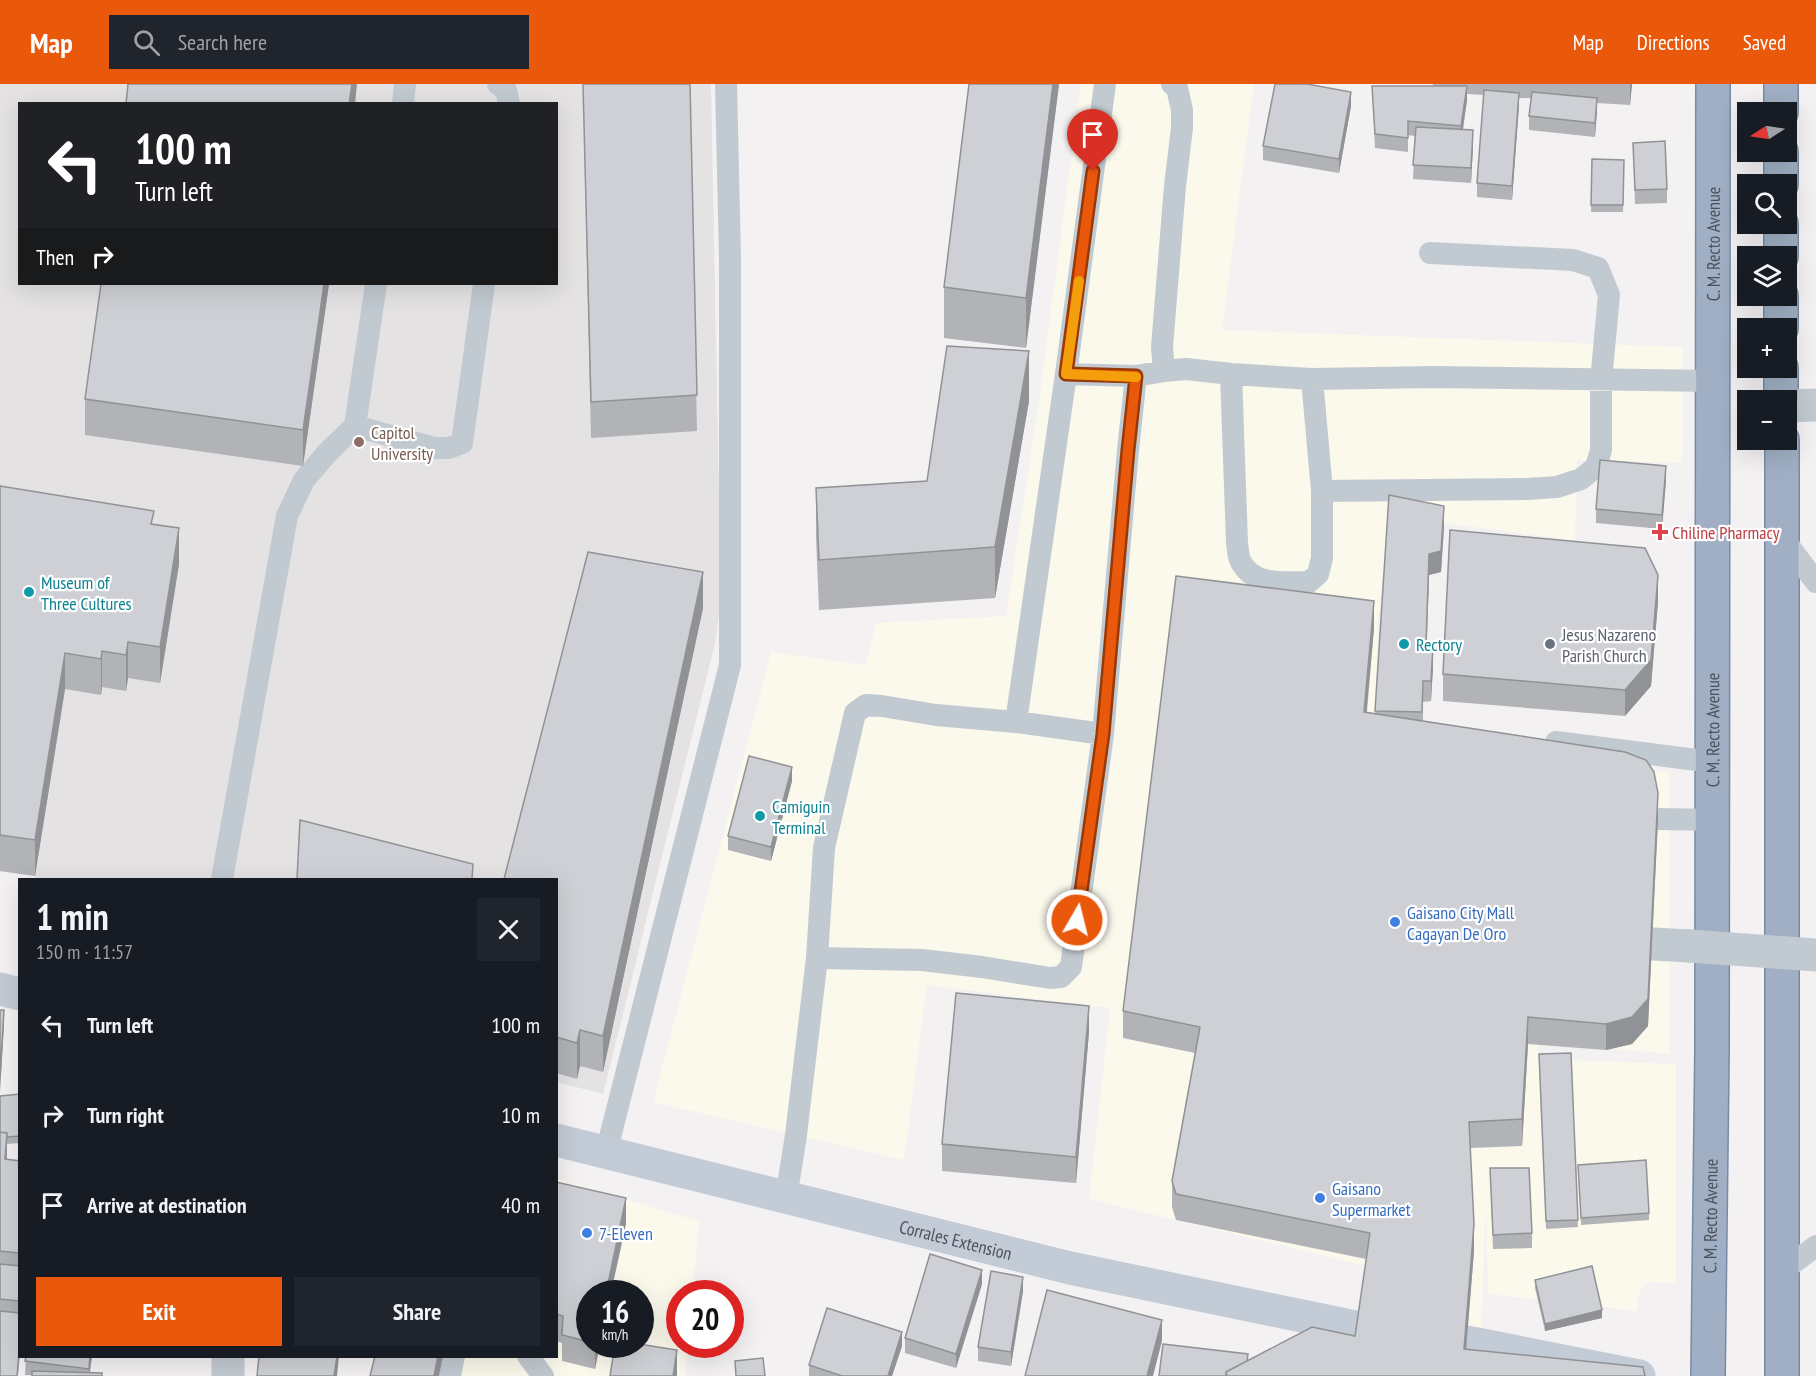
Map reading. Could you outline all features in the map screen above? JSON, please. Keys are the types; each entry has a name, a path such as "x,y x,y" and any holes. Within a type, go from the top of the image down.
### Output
{"highway":[{"name":"C. M. Recto Avenue","path":"1708,1376 1712,820 1713,84"},
{"path":"1781,84 1781,102"},
{"path":"1782,450 1782,1376"}],"main road":[{"path":"0,989 18,994"},
{"name":"Corrales Extension","path":"558,1141 1070,1268 1360,1328"},
{"path":"1467,1342 1639,1376"}],"street":[{"path":"1797,406 1816,405"},
{"path":"1653,944 1816,955"},
{"path":"228,1358 228,1376"}],"lane":[{"path":"403,102 405,84"},
{"path":"498,84 506,90 509,102"},
{"path":"606,1154 730,665 730,258 726,84"},
{"path":"1016,722 1105,84"},
{"path":"1164,371 1162,347 1182,128 1182,110 1177,88 1172,84"},
{"path":"1322,491 1527,489 1557,486 1581,479 1596,467 1601,450 1601,381 1609,295 1598,268 1573,260 1430,253"},
{"path":"222,878 287,516 304,480 355,426 376,285"},
{"path":"355,426 435,448 450,448 462,443 484,285"},
{"path":"1066,374 1136,376 1186,369 1312,379 1434,377 1713,381"},
{"path":"1231,374 1237,543 1241,562 1254,577 1279,582 1310,582 1318,574 1322,558 1322,491 1312,379"},
{"path":"817,957 922,960 1050,978 1061,977 1071,967 1103,734 1136,376"},
{"path":"1782,537 1816,582"},
{"path":"786,1198 796,1135 817,957 824,848 855,713 866,705 882,706 936,715 1016,722 1103,734"},
{"path":"1539,740 1712,762"},
{"path":"1658,819 1712,820"},
{"path":"1782,1271 1816,1246"},
{"path":"450,1376 454,1358"},
{"path":"530,1358 543,1376"}],"shaded area":[{"name":"Capitol University","path":"0,84 711,84 721,601 715,643 603,1094 558,1082 558,878 36,878 35,876 0,871"},
{"path":"1081,84 1254,84 1222,330 1683,347 1682,463 1577,460 1575,540 1389,516 1378,621 1376,725 1670,773 1670,1054 1538,1041 1538,1059 1676,1064 1676,1283 1647,1282 1638,1296 1637,1311 1488,1294 1486,1209 1479,1376 1383,1270 1089,1199 1110,1008 927,985 904,1160 653,1102 771,652 866,665 876,623 1006,616 1038,408"},
{"path":"558,1179 699,1221 694,1280 666,1280 666,1358 687,1358 685,1376 383,1376 387,1358 558,1358"}],"building":[{"path":"128,84 352,84 349,102 126,102"},
{"path":"583,84 690,84 697,395 591,402"},
{"path":"969,84 1053,84 1026,298 944,287"},
{"path":"1275,84 1307,84 1351,92 1339,159 1263,146"},
{"path":"1372,86 1467,86 1461,126 1408,121 1408,138 1375,134"},
{"path":"1484,90 1519,93 1512,186 1477,183"},
{"path":"1532,92 1597,98 1595,123 1529,116"},
{"path":"1416,127 1473,130 1471,168 1413,165"},
{"path":"1665,141 1667,189 1635,190 1633,143"},
{"path":"1592,159 1624,160 1623,205 1591,205"},
{"path":"101,285 324,285 303,430 85,399"},
{"path":"947,346 1029,351 995,547 819,560 816,488 927,481"},
{"path":"1600,460 1666,466 1662,515 1596,509"},
{"path":"0,486 154,511 151,524 179,528 160,647 128,642 126,655 102,651 101,659 65,653 35,840 0,835"},
{"name":"Rectory","path":"1389,495 1444,506 1441,551 1429,554 1426,646 1433,646 1431,681 1423,681 1422,712 1375,711"},
{"name":"Jesus Nazareno Parish Church","path":"1450,530 1645,548 1658,575 1651,660 1625,690 1443,674"},
{"path":"588,552 703,572 603,1036 580,1030 577,1043 558,1038 558,878 504,878"},
{"name":"Gaisano City Mall Cagayan De Oro","path":"1176,576 1374,601 1364,712 1625,752 1646,760 1654,772 1658,793 1648,999 1632,1017 1606,1024 1528,1017 1522,1119 1469,1122 1474,1224 1464,1349 1643,1367 1645,1376 1227,1376 1226,1372 1312,1327 1355,1336 1370,1233 1176,1194 1172,1181 1200,1027 1123,1011"},
{"name":"Camiguin Terminal","path":"749,756 792,767 771,847 728,836"},
{"path":"300,820 473,864 472,878 297,878"},
{"path":"956,993 1089,1006 1076,1157 942,1144"},
{"path":"0,1010 4,1010 0,1078"},
{"path":"1571,1053 1578,1220 1546,1221 1539,1054"},
{"path":"18,1094 18,1136 7,1137 7,1133 0,1132 0,1096"},
{"path":"0,1132 7,1133 5,1159 18,1161 18,1253 0,1251"},
{"path":"1646,1160 1649,1213 1581,1218 1578,1165"},
{"path":"1490,1168 1529,1168 1532,1233 1493,1235"},
{"path":"558,1182 626,1198 609,1280 576,1280 576,1338 562,1335 563,1316 558,1315"},
{"path":"930,1254 982,1270 956,1354 905,1338"},
{"path":"0,1264 18,1266 18,1301 0,1299"},
{"path":"1592,1266 1602,1310 1545,1324 1535,1280"},
{"path":"991,1271 1023,1277 1011,1352 978,1347"},
{"path":"1047,1290 1162,1320 1147,1376 1025,1376"},
{"path":"827,1308 902,1332 888,1376 842,1376 809,1365"},
{"path":"0,1311 18,1313 17,1376 0,1376"},
{"path":"1163,1344 1248,1354 1247,1361 1226,1372 1226,1376 1159,1376"},
{"path":"654,1346 666,1348 666,1358 676,1358 673,1376 610,1376 613,1358 654,1358"},
{"path":"26,1358 90,1358 89,1369 25,1361"},
{"path":"259,1358 337,1358 334,1376 257,1376"},
{"path":"374,1358 438,1358 434,1376 370,1376"},
{"path":"763,1358 765,1376 736,1376 735,1361"},
{"path":"32,1371 102,1373 102,1376 32,1376"}],"slow traffic":[{"path":"1079,281 1066,374 1136,377"}],"place":[{"name":"Capitol University","path":"359,442"},
{"name":"Chiline Pharmacy","path":"1660,532"},
{"name":"Museum of Three Cultures","path":"29,592"},
{"name":"Rectory","path":"1404,644"},
{"name":"Jesus Nazareno Parish Church","path":"1550,644"},
{"name":"Camiguin Terminal","path":"760,816"},
{"name":"Gaisano City Mall Cagayan De Oro","path":"1395,922"},
{"name":"Gaisano Supermarket","path":"1320,1198"},
{"name":"7-Eleven","path":"587,1233"}],"route":[{"path":"1077,920 1103,734 1136,376 1066,374 1093,171"}]}
